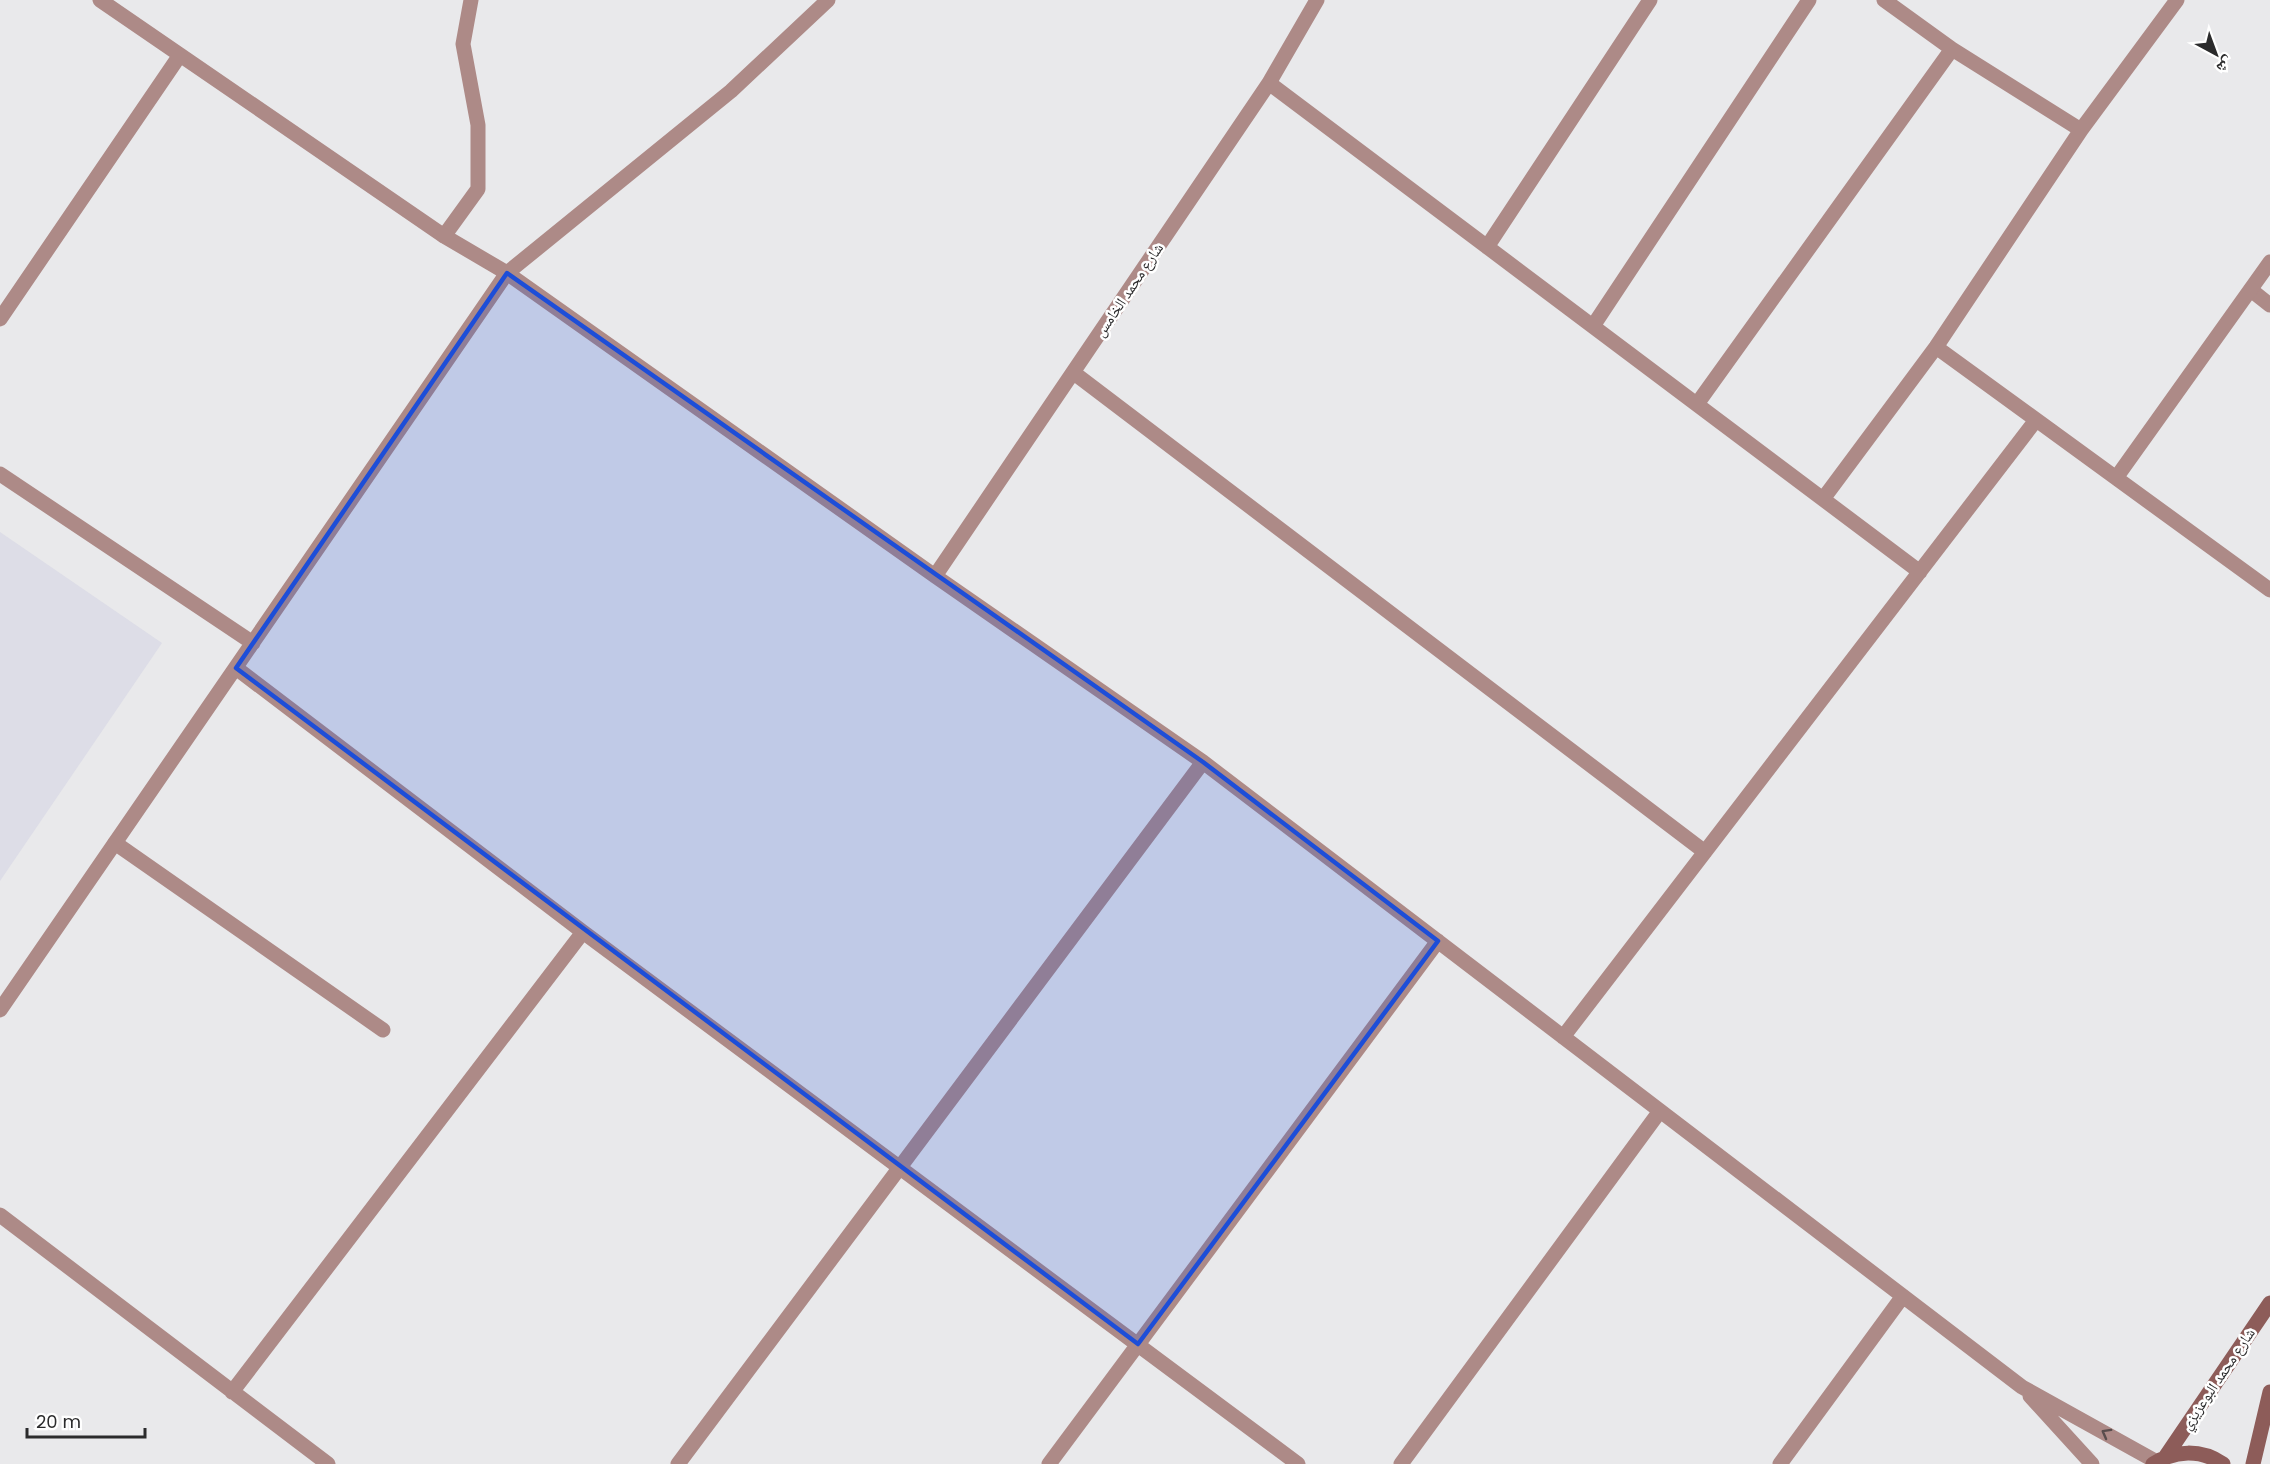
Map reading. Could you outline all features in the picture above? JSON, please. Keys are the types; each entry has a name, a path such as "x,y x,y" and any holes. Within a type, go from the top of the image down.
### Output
{"main road":[{"name":"شارع محمد البوعزيزي","path":"2159,1460 2270,1303"},
{"path":"2253,1464 2270,1392"},
{"path":"2159,1460 2190,1452 2213,1457 2223,1464"}],"street":[{"path":"100,0 444,236 507,273 935,576 1203,762 2022,1387 2159,1460"},
{"path":"444,236 478,189 478,125 463,44 471,0"},
{"path":"0,1010 507,273 731,91 828,0"},
{"name":"شارع محمد الخامس","path":"935,576 1269,83 1317,0"},
{"path":"1487,247 1650,0"},
{"path":"1593,326 1809,0"},
{"path":"1884,0 1952,49 2081,130"},
{"path":"1822,499 1936,347 2081,130 2177,0"},
{"path":"1697,404 1952,49"},
{"path":"0,319 180,55"},
{"path":"1269,83 1920,572"},
{"path":"2115,478 2270,262"},
{"path":"2251,290 2270,305"},
{"path":"1936,347 2270,590"},
{"path":"1074,372 1705,852"},
{"path":"1563,1037 2036,420"},
{"path":"0,474 253,643"},
{"path":"236,668 583,932 1298,1464"},
{"path":"678,1464 1203,762"},
{"path":"115,843 383,1030"},
{"path":"232,1392 583,932"},
{"path":"1049,1464 1438,941"},
{"path":"1401,1464 1660,1111"},
{"path":"0,1215 328,1464"},
{"path":"1780,1464 1903,1296"},
{"path":"2022,1387 2092,1464"}],"highlighted area":[{"path":"507,273 1203,762 1438,941 1138,1344 236,668"}],"shaded area":[{"path":"0,532 162,643 0,881"}]}
